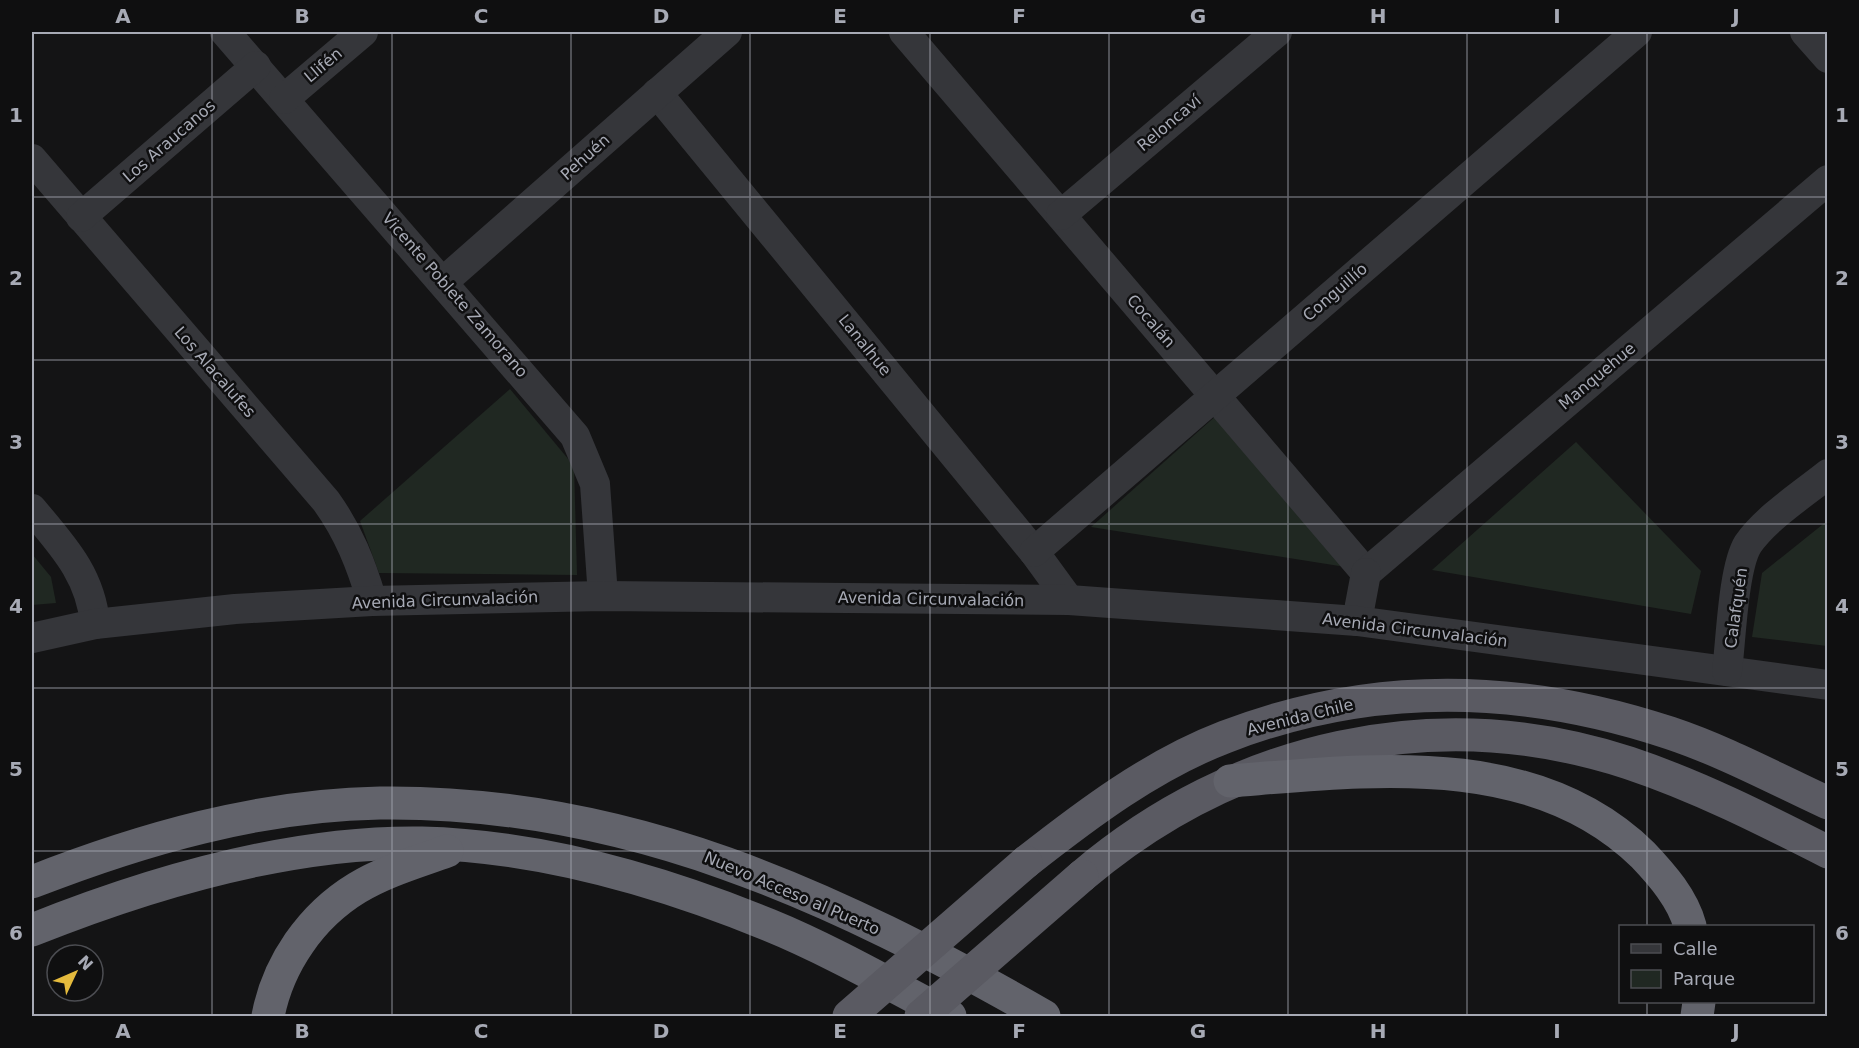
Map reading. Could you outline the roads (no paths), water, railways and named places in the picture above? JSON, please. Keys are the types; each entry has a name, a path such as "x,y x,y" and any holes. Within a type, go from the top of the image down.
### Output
{"highway":[{"name":"Avenida Chile","path":"849,1017 1026,862 1114,796 1161,768 1224,737 1312,711 1402,696 1444,693 1488,695 1582,708 1682,738 1827,803"},
{"path":"921,1017 1082,876 1137,833 1198,796 1230,781 1268,766 1351,745 1458,735 1503,738 1583,751 1628,763 1710,795 1827,852"},
{"path":"1230,781 1350,771 1411,772 1493,779 1528,788 1594,818 1626,838 1660,872 1687,913 1690,925"},
{"name":"Nuevo Acceso al Puerto","path":"32,882 107,853 173,834 239,819 378,803 448,805 518,811 583,821 646,836 746,870 910,944 1044,1017"},
{"path":"32,930 126,894 237,866 324,850 381,844 460,846 532,854 602,869 662,886 771,925 951,1017"},
{"path":"268,1017 273,991 289,960 306,934 329,908 358,887 383,875 460,846"}],"street":[{"name":"Vicente Poblete Zamorano","path":"225,32 559,414 575,436 588,461 595,484 603,596"},
{"name":"Llifén","path":"284,99 363,32"},
{"name":"Pehuén","path":"443,282 727,32"},
{"name":"Reloncaví","path":"1061,215 1277,32"},
{"name":"Conguillío","path":"1034,552 1637,32"},
{"path":"1805,32 1827,58"},
{"name":"Cocalán","path":"916,36 1061,215 1366,573"},
{"name":"Los Araucanos","path":"81,217 256,66"},
{"name":"Lanalhue","path":"657,93 1034,552 1069,600"},
{"name":"Los Alacalufes","path":"32,159 326,501 350,538 360,560 372,601"},
{"name":"Manquehue","path":"1366,573 1827,180"},
{"name":"Calafquén","path":"1727,671 1739,570 1747,546 1760,531 1827,474"},
{"path":"32,509 73,558 82,574 91,599 95,624"},
{"path":"1357,621 1366,573"},
{"name":"Avenida Circunvalación","path":"32,638 95,624 235,609 372,601 603,596 1069,600 1357,621 1827,685"}]}
